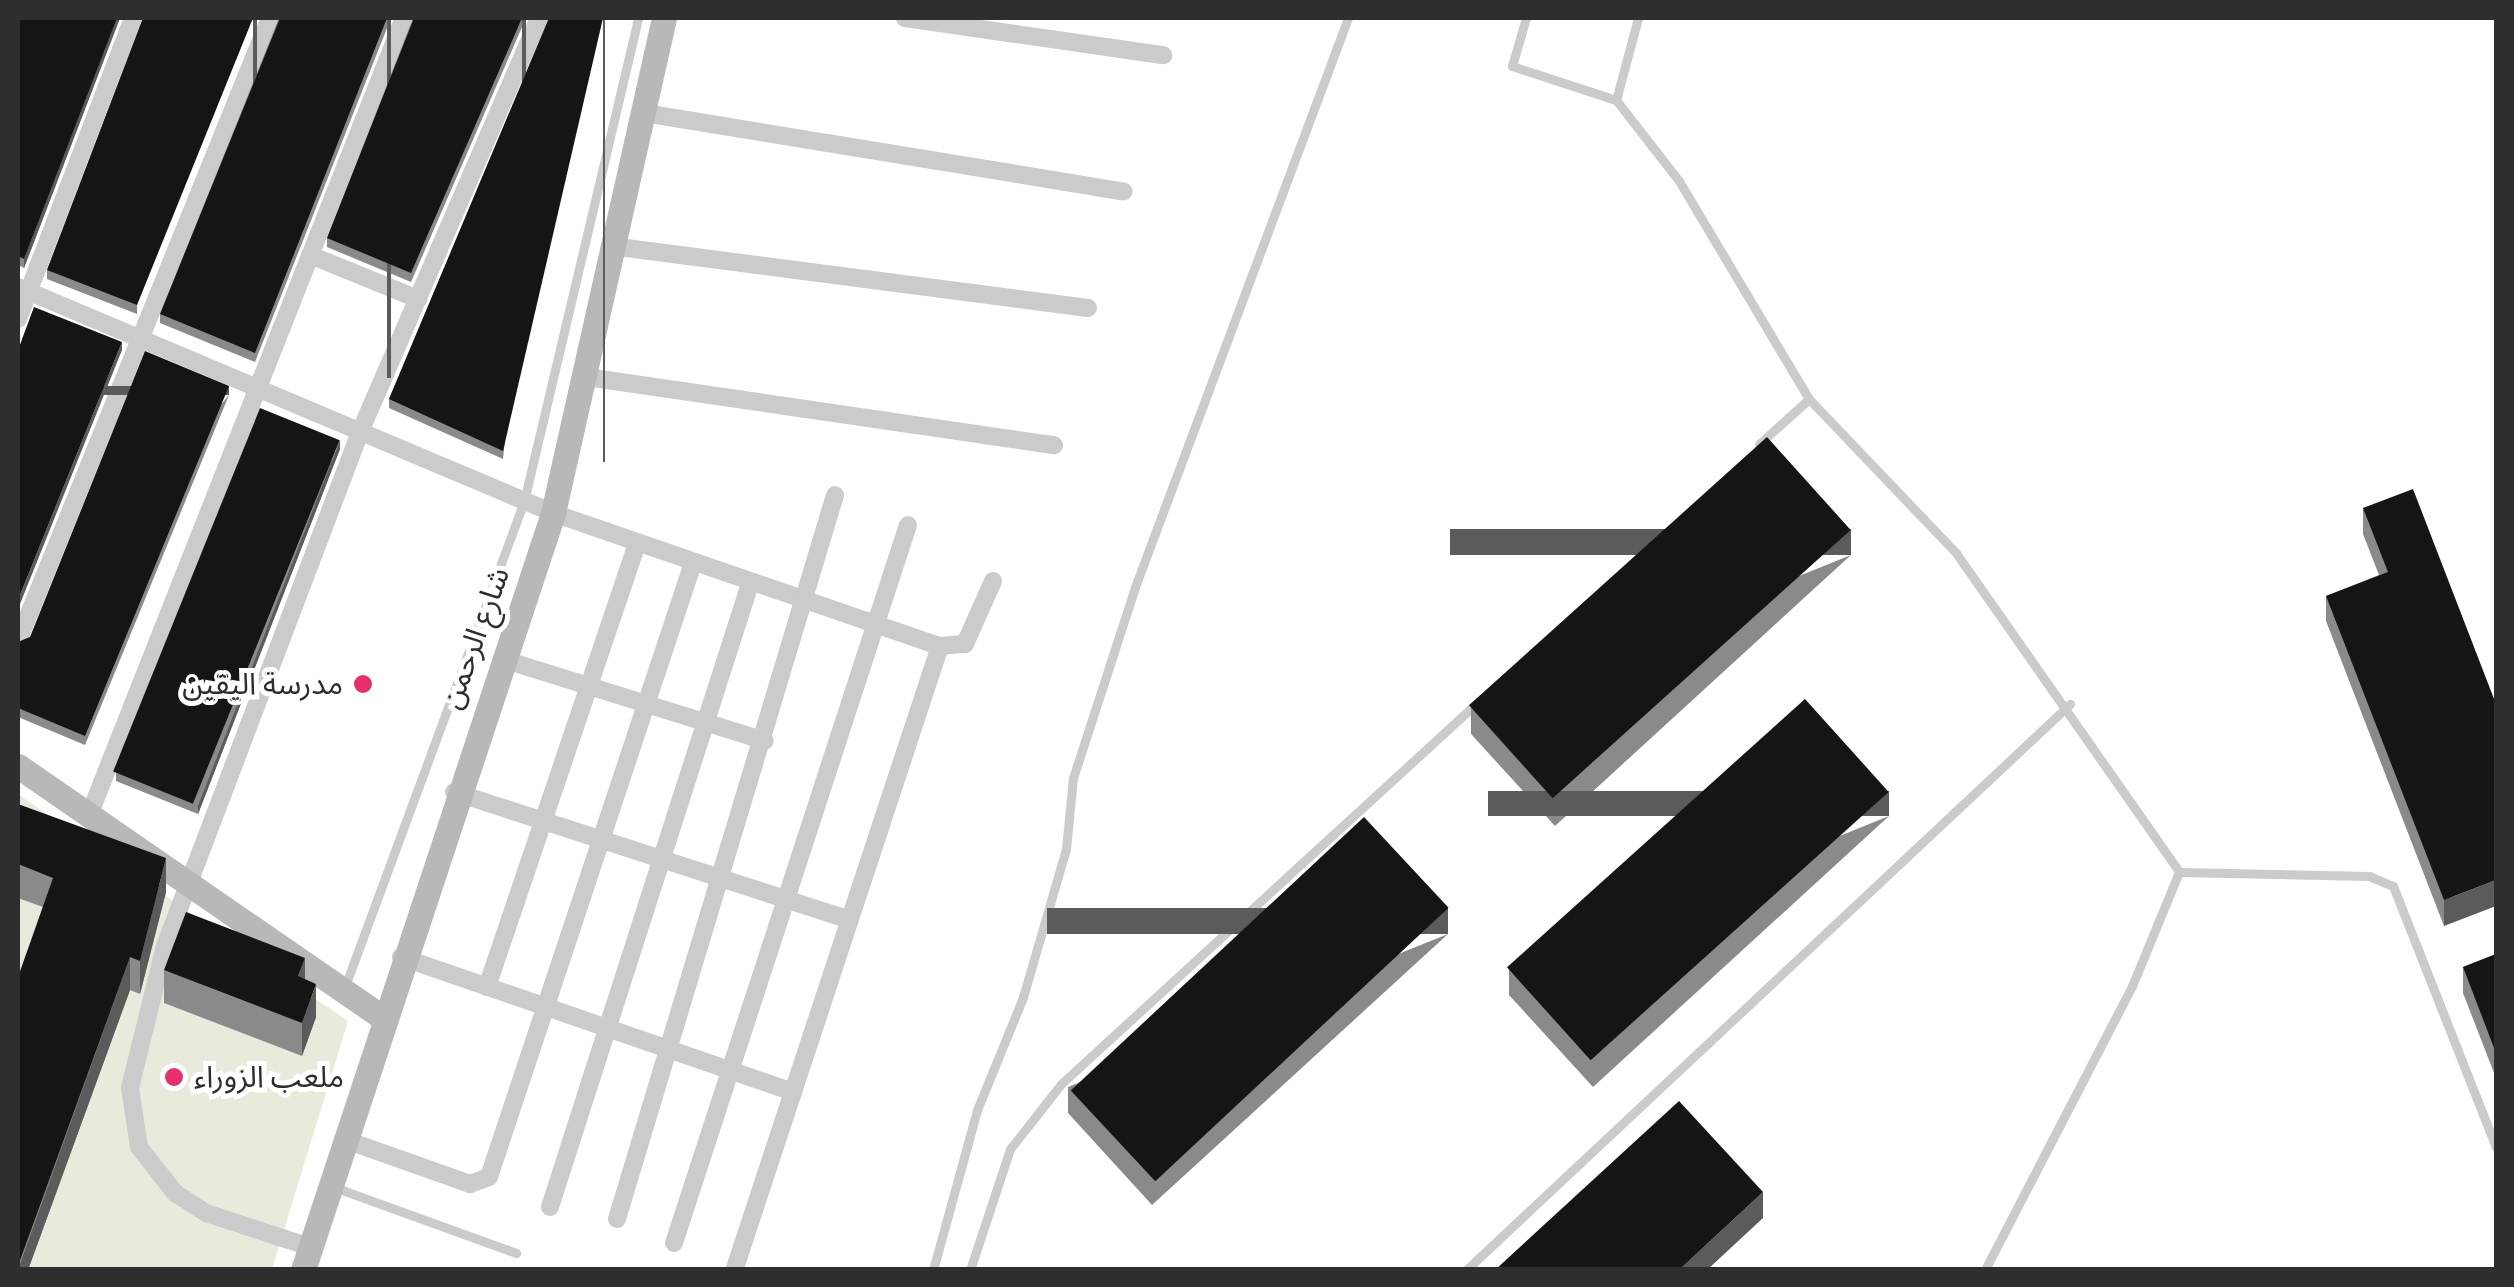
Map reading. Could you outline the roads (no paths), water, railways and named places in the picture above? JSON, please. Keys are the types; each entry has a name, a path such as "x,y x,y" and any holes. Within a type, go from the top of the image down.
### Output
{"street":[{"path":"18,319 23,290 133,18"},
{"path":"18,641 270,18"},
{"path":"88,818 404,18"},
{"path":"307,1258 206,1213 165,1183 138,1147 130,1088 190,889 360,432 540,18"},
{"name":"شارع الرحمن","path":"307,1258 380,1016 553,513 664,18"},
{"path":"905,18 1163,55"},
{"path":"644,113 1124,192"},
{"path":"611,246 1088,308"},
{"path":"310,255 418,299"},
{"path":"23,290 553,513 749,588 878,624 940,646 965,644 993,581"},
{"path":"586,377 1054,445"},
{"path":"617,1219 724,879 835,495"},
{"path":"674,1243 908,525"},
{"path":"487,987 637,544"},
{"path":"343,1139 480,1183 546,1007 692,566"},
{"path":"550,1207 749,588"},
{"path":"735,1268 845,918 940,646"},
{"path":"502,659 765,741"},
{"path":"18,766 190,889 380,1016"},
{"path":"454,792 845,918"},
{"path":"401,958 793,1092"}],"lane":[{"path":"344,992 524,501 638,18"},
{"path":"932,1270 1066,849 1073,778 1130,604 1348,18"},
{"path":"1526,18 1512,66 1616,100 1679,181 1809,399 1956,553 2070,704 2179,872"},
{"path":"1616,100 1638,18"},
{"path":"1750,453 1809,399"},
{"path":"970,1270 1010,1148 1061,1084 1486,694"},
{"path":"1466,1270 2070,704"},
{"path":"2179,872 2369,876 2393,886 2496,1147"},
{"path":"1985,1270 2132,986 2179,872"},
{"path":"329,1185 516,1253"}],"place":[{"name":"مدرسة اليقين","path":"363,684"},
{"name":"ملعب الزوراء","path":"174,1077"}]}
